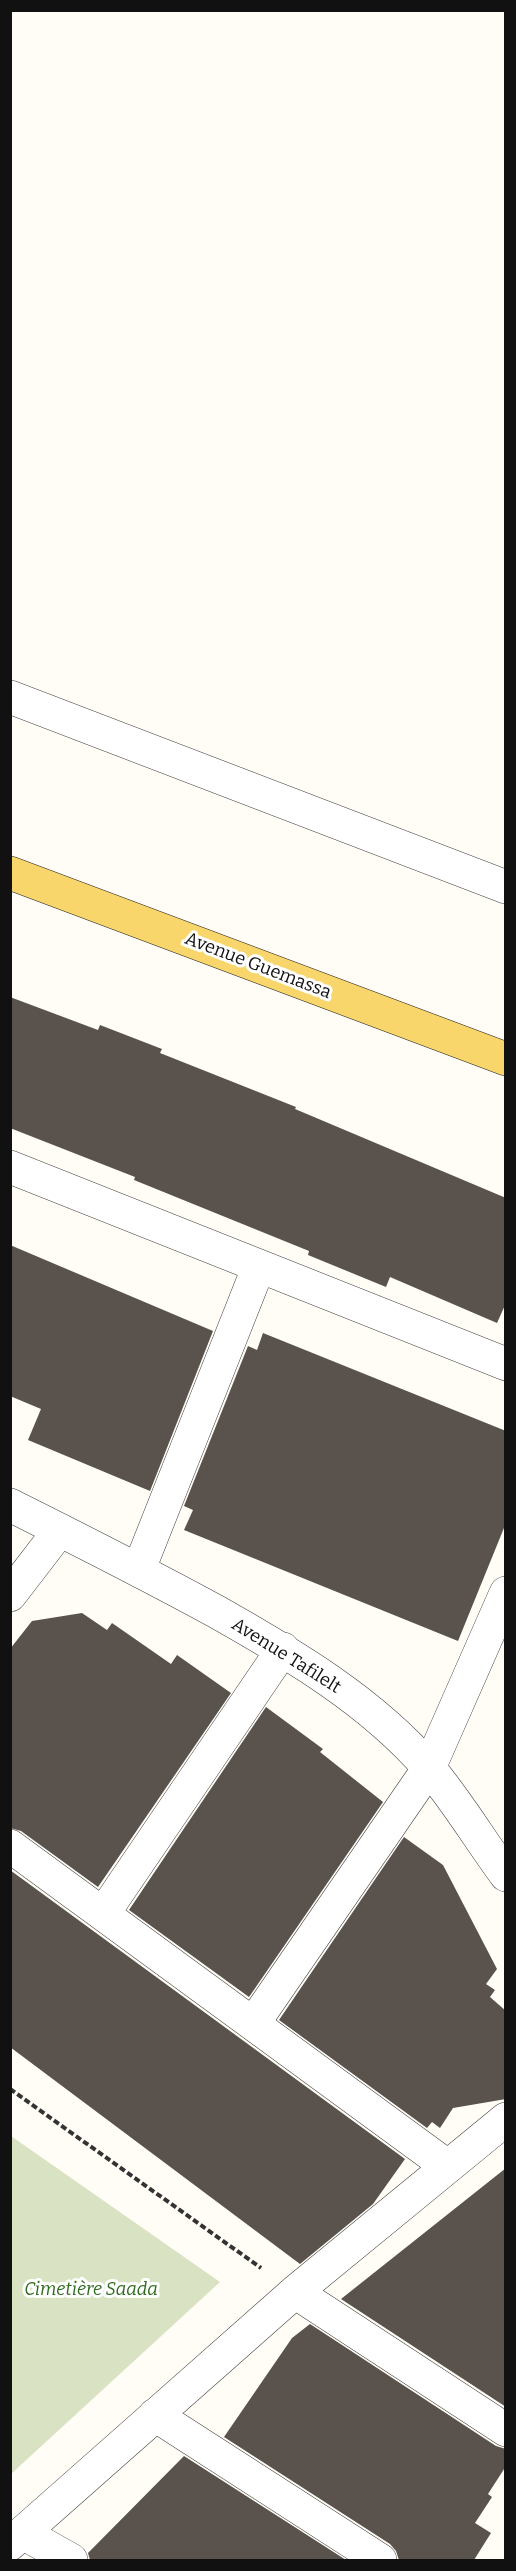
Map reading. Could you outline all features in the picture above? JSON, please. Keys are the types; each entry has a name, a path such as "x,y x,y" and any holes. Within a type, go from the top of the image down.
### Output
{"main road":[{"name":"Avenue Guemassa","path":"10,873 506,1059"}],"street":[{"path":"10,697 506,887"},
{"path":"10,1167 506,1364"},
{"path":"139,1569 259,1266"},
{"name":"Avenue Tafilelt","path":"10,1505 139,1569 284,1649 331,1681 393,1732 429,1768 506,1875"},
{"path":"10,1595 60,1530"},
{"path":"253,2024 429,1768 506,1593"},
{"path":"103,1914 284,1649"},
{"path":"10,1846 447,2166"},
{"path":"71,2560 17,2538 295,2292 506,2119"},
{"path":"295,2292 506,2430"},
{"path":"155,2415 380,2560"}],"path":[{"path":"10,2089 295,2292"}],"green space":[{"name":"Cimetière Saada","path":"11,2136 220,2282 11,2474"}],"building":[{"path":"10,997 98,1030 100,1025 162,1049 160,1053 296,1107 295,1109 506,1198 506,1303 497,1323 390,1277 386,1287 308,1255 309,1251 134,1180 135,1177 10,1128"},
{"path":"10,1245 213,1331 150,1491 28,1440 41,1409 10,1396"},
{"path":"263,1333 506,1431 506,1523 458,1641 184,1530 193,1510 184,1506 248,1346 257,1350"},
{"path":"82,1613 107,1630 112,1623 171,1664 177,1655 231,1693 98,1887 21,1831 10,1828 10,1649 32,1621"},
{"path":"266,1707 323,1749 320,1752 383,1802 249,1997 129,1910"},
{"path":"404,1837 443,1865 497,1969 486,1984 495,1990 490,1997 506,2011 506,2099 453,2108 440,2128 432,2122 427,2128 279,2020"},
{"path":"10,1870 405,2159 373,2204 300,2264 10,2047"},
{"path":"506,2168 506,2407 341,2299"},
{"path":"310,2324 496,2446 506,2449 506,2466 488,2494 492,2497 475,2523 491,2533 474,2560 399,2560 390,2544 224,2437 292,2338"},
{"path":"184,2456 346,2560 90,2560 88,2553"}]}
